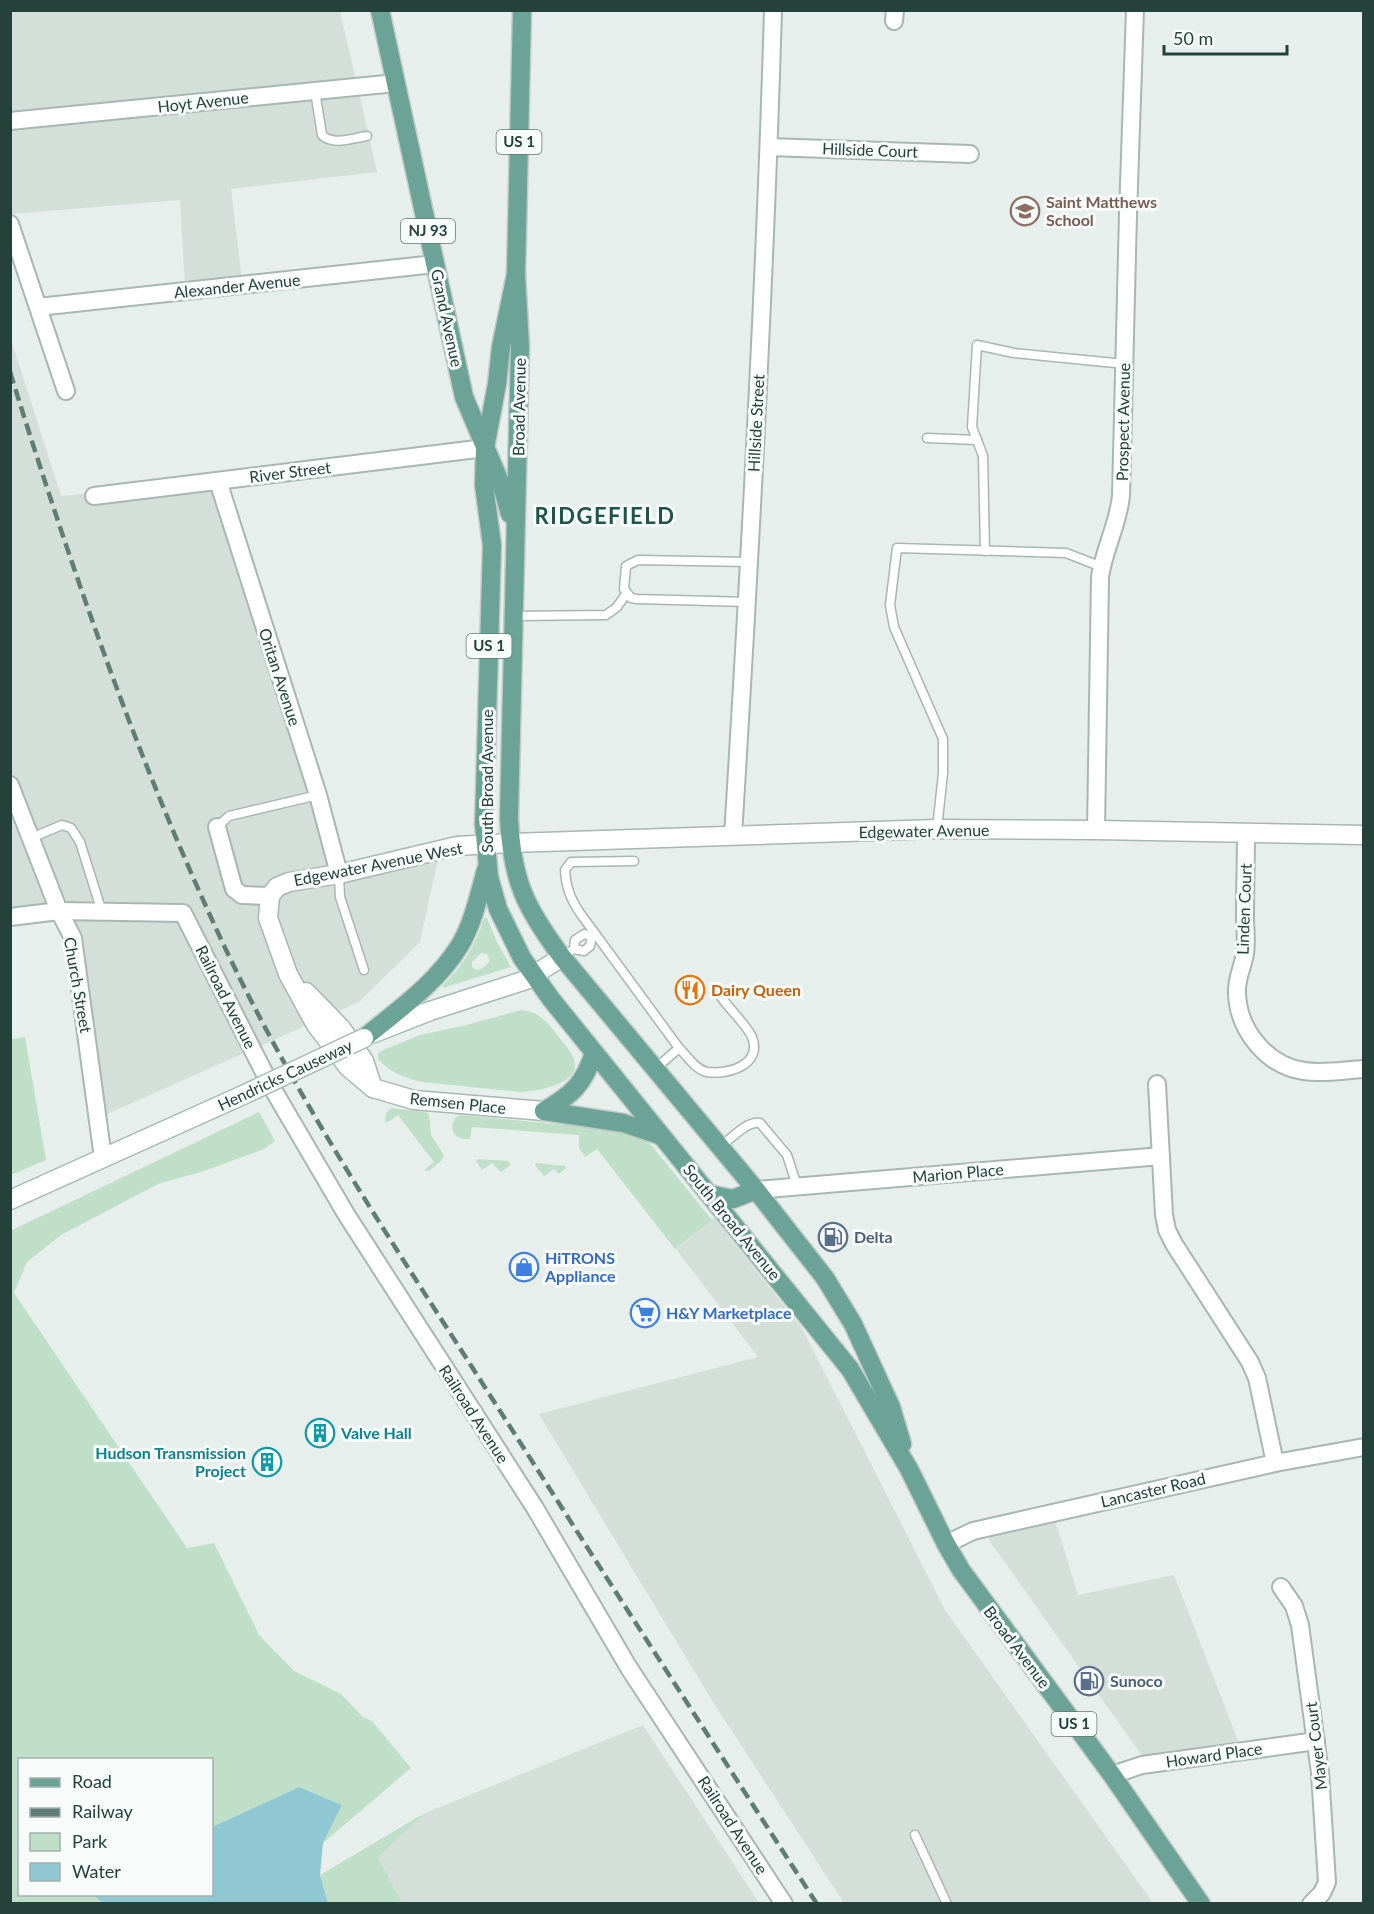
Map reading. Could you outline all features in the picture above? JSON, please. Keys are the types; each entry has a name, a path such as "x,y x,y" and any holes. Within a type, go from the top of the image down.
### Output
{"main road":[{"name":"Grand Avenue","path":"380,10 464,397 503,489 515,540"},
{"name":"Broad Avenue","path":"515,540 520,346 516,274 522,10"},
{"name":"Broad Avenue","path":"485,448 497,384 501,347 516,274"},
{"name":"South Broad Avenue","path":"485,448 484,485 492,545 484,813 487,866 491,888 502,919 534,976 839,1354 909,1469"},
{"name":"South Broad Avenue","path":"515,540 509,818 511,843 520,889 536,921 568,953 655,1069 756,1190 825,1278 853,1324 891,1407 909,1469"},
{"path":"364,1038 431,982 460,944 475,908 487,866"},
{"path":"544,1111 571,1094 588,1071 594,1053"},
{"path":"544,1111 623,1124 660,1135"},
{"path":"709,1194 733,1199 756,1190"},
{"name":"Broad Avenue","path":"909,1469 946,1544 978,1595 1112,1775 1201,1904"}],"street":[{"name":"Hillside Street","path":"733,836 750,562 773,10"},
{"name":"Prospect Avenue","path":"1096,830 1099,597 1102,567 1121,504 1135,10"},
{"name":"Hoyt Avenue","path":"10,121 396,83"},
{"name":"Hillside Court","path":"769,147 970,154"},
{"path":"10,224 66,392"},
{"name":"Alexander Avenue","path":"38,307 435,264"},
{"name":"River Street","path":"94,496 485,448"},
{"name":"Oritan Avenue","path":"218,481 318,795 339,874"},
{"name":"Church Street","path":"10,785 59,911 73,938 103,1158"},
{"path":"217,827 234,889 242,895 270,896"},
{"name":"Edgewater Avenue","path":"486,845 937,829 1364,835"},
{"name":"Linden Court","path":"1246,833 1245,954 1238,977 1237,994 1240,1013 1247,1031 1266,1053 1290,1067 1305,1071 1364,1069"},
{"name":"Edgewater Avenue West","path":"270,896 277,887 289,882 339,874 457,846 486,845"},
{"name":"Remsen Place","path":"270,896 268,918 288,974 325,1036 348,1067 373,1088 414,1100 544,1111"},
{"path":"10,917 59,911 102,912"},
{"name":"Railroad Avenue","path":"102,912 183,913 271,1086 346,1214 535,1508 629,1668 784,1904"},
{"name":"Hendricks Causeway","path":"10,1200 364,1038 430,1011 534,976 568,953"},
{"path":"1157,1084 1164,1215 1167,1230 1254,1370 1275,1463"},
{"name":"Marion Place","path":"756,1190 1161,1156"},
{"name":"Lancaster Road","path":"946,1544 973,1531 1275,1463 1364,1447"},
{"name":"Mayer Court","path":"1281,1587 1294,1606 1300,1625 1322,1791 1327,1882 1322,1893 1311,1904"},
{"name":"Howard Place","path":"1112,1775 1142,1765 1316,1741"}],"lane":[{"path":"315,91 322,135 326,139 333,141 367,136"},
{"path":"985,551 983,456 972,427 977,345 1014,353 1125,364"},
{"path":"927,438 977,440"},
{"path":"937,829 943,773 943,739 894,627 890,605 897,548 1066,553 1102,567"},
{"path":"514,616 606,615 624,597 626,566 638,560 750,562"},
{"path":"624,597 748,603"},
{"path":"217,827 229,816 318,795"},
{"path":"31,838 62,825 71,828 80,842 102,912"},
{"path":"634,861 571,862 565,870 566,887 572,902 594,935 680,1048 697,1067 706,1072 743,1067 751,1060 754,1049 752,1037 721,997"},
{"path":"339,874 340,897 364,970"},
{"path":"568,953 584,951 590,946 594,935"},
{"path":"655,1069 680,1048"},
{"path":"720,1148 746,1127 756,1122 760,1123 787,1155 797,1186"},
{"path":"915,1835 947,1904"}],"shaded area":[{"path":"11,11 340,11 377,172 231,189 242,281 185,287 180,200 11,214"},
{"path":"10,336 61,496 220,480 345,875 439,854 420,942 359,1002 105,1115 74,916 11,920"},
{"path":"714,1218 802,1328 945,1610 1153,1903 844,1903 711,1699 539,1414 758,1357 676,1249"},
{"path":"1053,1513 1078,1595 1174,1575 1242,1751 1151,1768 991,1543 985,1527"},
{"path":"643,1725 759,1903 402,1903 378,1857 425,1813"}],"green space":[{"path":"484,918 487,918 511,967 443,988 468,954","holes":["481,953 487,954 490,961 483,968 477,970 472,967 472,962"]},
{"path":"521,1010 533,1013 542,1019 571,1053 575,1064 574,1071 563,1082 554,1086 521,1092 423,1082 398,1074 378,1059 378,1053 381,1051 420,1035"},
{"path":"25,1037 46,1160 11,1175 11,1039"},
{"path":"391,1108 429,1114 431,1135 444,1155 442,1160 429,1171 424,1170 434,1162 398,1115 385,1122 386,1113"},
{"path":"259,1112 275,1141 264,1149 204,1171 158,1184 61,1235 27,1262 14,1293 187,1548 214,1543 259,1635 294,1671 341,1694 363,1717 372,1721 411,1768 323,1843 342,1805 299,1787 213,1827 213,1758 18,1758 18,1896 95,1896 104,1903 11,1903 10,1231"},
{"path":"460,1115 621,1130 645,1140 712,1220 675,1249 597,1149 585,1157 579,1148 579,1135 472,1127 470,1139 465,1139 457,1136 452,1127 455,1118"},
{"path":"479,1159 508,1161 511,1165 501,1172 492,1163 482,1170 476,1161"},
{"path":"536,1163 565,1166 566,1168 559,1174 554,1169 544,1176 535,1165"},
{"path":"425,1813 378,1857 402,1903 328,1903 320,1875"}],"water":[{"path":"299,1787 342,1805 323,1843 320,1875 328,1903 104,1904 95,1896 213,1896 213,1827"}],"railway":[{"path":"10,372 80,587 132,728 189,868 247,993 338,1156 404,1262 817,1904"}],"place":[{"name":"Saint Matthews School","path":"1025,211"},
{"name":"Dairy Queen","path":"690,990"},
{"name":"Delta","path":"833,1237"},
{"name":"HiTRONS Appliance","path":"524,1267"},
{"name":"H&Y Marketplace","path":"645,1313"},
{"name":"Valve Hall","path":"320,1433"},
{"name":"Hudson Transmission Project","path":"267,1462"},
{"name":"Sunoco","path":"1089,1681"}],"district":[{"name":"RIDGEFIELD","path":"605,516"}]}
